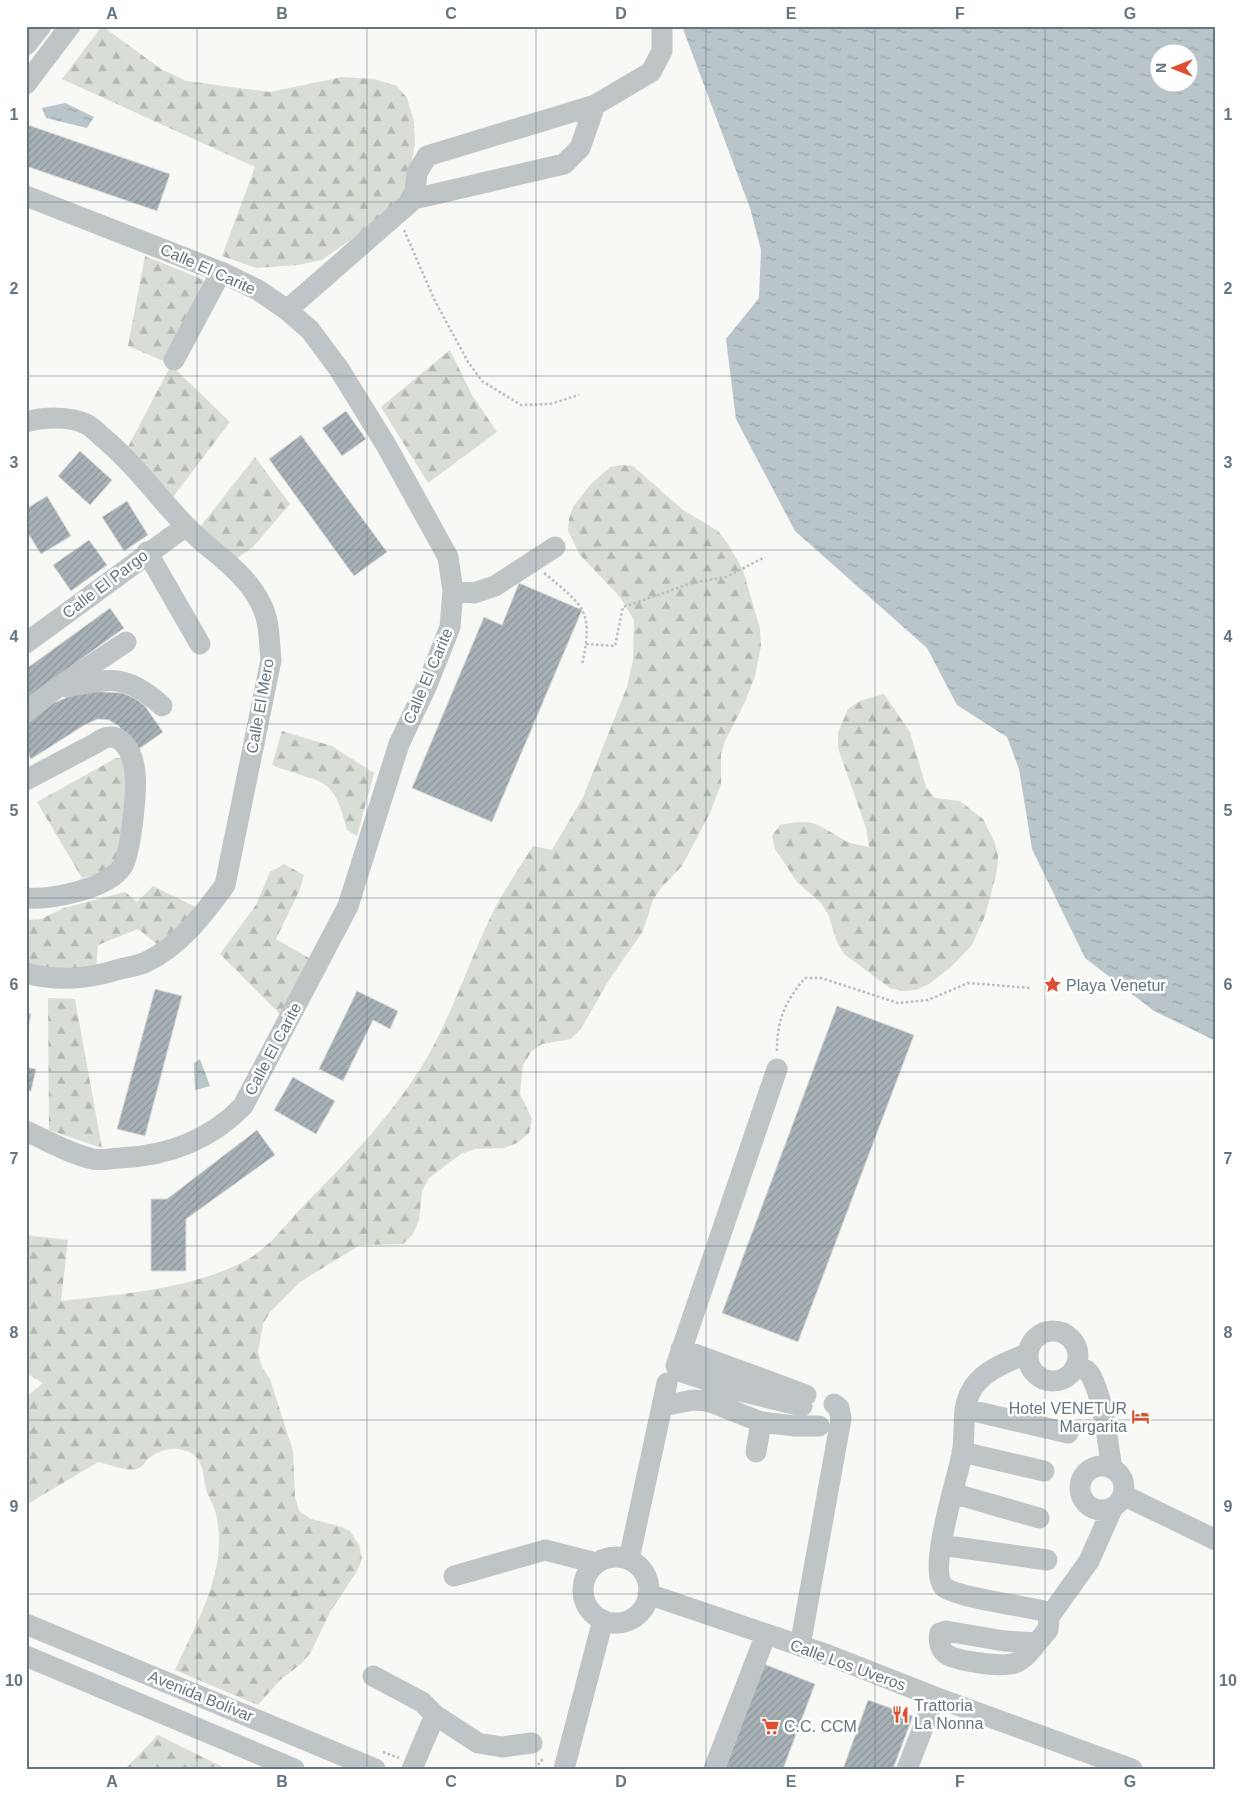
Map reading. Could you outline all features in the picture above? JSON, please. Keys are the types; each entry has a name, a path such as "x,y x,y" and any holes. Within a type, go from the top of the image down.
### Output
{"street":[{"path":"26,84 70,26"},
{"path":"414,199 417,173 427,156 595,105 651,72 662,51 662,26"},
{"path":"287,310 414,199 564,164 580,148 595,105"},
{"name":"Calle El Carite","path":"26,196 221,272 258,290 287,310 310,330 339,369 386,445 448,557 454,591 450,627 427,685 399,744 348,906 243,1106 227,1122 179,1148 137,1157 94,1159 26,1131"},
{"path":"174,360 221,272"},
{"name":"Calle El Mero","path":"26,422 39,418 64,419 86,424 111,444 141,474 186,526 226,560 246,582 261,604 268,625 271,660 225,885 204,914 176,941 146,962 76,980 26,973"},
{"name":"Calle El Pargo","path":"26,643 186,526"},
{"path":"454,591 474,593 495,586 555,547"},
{"path":"148,552 200,644"},
{"path":"26,712 54,690 126,642"},
{"path":"54,690 92,682 116,681 143,689 162,706"},
{"path":"26,780 96,744 104,736 114,736 124,742 135,770 136,790 128,850 123,866 114,875 67,895 26,898"},
{"path":"629,1560 662,1406 777,1069"},
{"path":"1049,1331 1059,1331 1067,1335 1076,1346 1076,1365 1065,1378 1057,1381 1044,1380 1035,1374 1030,1366 1028,1354 1032,1342 1039,1335 1049,1331"},
{"path":"1028,1354 991,1369 969,1394 965,1408 962,1452 941,1545 939,1575 943,1586 958,1594 1043,1610 1049,1617"},
{"path":"1076,1365 1083,1367 1090,1374 1096,1390 1112,1468"},
{"path":"676,1367 810,1411 823,1418 832,1410 834,1404 839,1408 841,1419 800,1646"},
{"path":"662,1406 693,1400 708,1402 761,1422 795,1426 810,1411"},
{"path":"965,1408 1068,1433"},
{"path":"810,1411 833,1459"},
{"path":"756,1452 761,1422"},
{"path":"962,1452 1044,1471"},
{"path":"1037,1643 1048,1630 1049,1617 1089,1561 1118,1501 1123,1480 1118,1472 1112,1468 1099,1466 1090,1469 1084,1475 1080,1486 1083,1498 1092,1507 1098,1510 1118,1501 1216,1540"},
{"path":"952,1493 1039,1518"},
{"path":"941,1545 1046,1560"},
{"path":"454,1576 545,1550 596,1563"},
{"path":"612,1557 629,1560 642,1570 649,1586 642,1610 628,1620 612,1622 603,1620 590,1610 583,1594 586,1576 596,1563 612,1557"},
{"name":"Calle Los Uveros","path":"648,1594 800,1646 935,1698 1128,1768"},
{"path":"373,1676 422,1702 435,1714 478,1743 566,1761 603,1620"},
{"name":"Avenida Bolívar","path":"26,1624 375,1769"},
{"path":"714,1769 766,1634"},
{"name":"Avenida Bolívar","path":"26,1656 294,1769"},
{"path":"907,1769 935,1698"},
{"path":"412,1769 435,1714"}],"path":[{"path":"396,214 435,301 468,362 482,381 521,405 550,404 579,395"},
{"path":"586,644 615,646 623,607 692,583 726,577 765,557"},
{"path":"531,563 578,601 586,617 586,644 582,664"},
{"path":"777,1069 777,1028 789,998 805,978 821,978 898,1003 928,1000 968,983 1030,988"},
{"path":"535,1769 543,1756"}],"green space":[{"path":"102,26 161,69 186,81 270,92 343,77 374,79 397,86 407,98 414,122 415,144 404,202 322,260 298,265 256,268 222,256 255,167 62,79"},
{"path":"145,256 204,280 168,363 128,346"},
{"path":"450,350 472,395 497,432 428,483 381,407"},
{"path":"171,365 230,422 170,501 128,447"},
{"path":"255,457 290,504 253,547 233,561 200,527"},
{"path":"633,466 683,510 718,531 728,544 743,570 760,629 761,646 755,676 745,702 725,741 721,754 721,784 710,813 682,866 661,888 653,900 643,931 609,980 581,1029 571,1039 542,1044 531,1052 523,1065 520,1094 532,1119 529,1133 517,1143 504,1148 475,1149 461,1154 429,1178 422,1191 419,1220 413,1234 403,1244 360,1245 300,1282 270,1312 263,1324 258,1352 262,1367 270,1379 293,1451 295,1497 299,1511 311,1519 339,1526 350,1531 359,1545 362,1559 357,1571 330,1612 311,1652 302,1663 280,1680 258,1705 175,1670 209,1595 218,1555 219,1535 216,1514 206,1489 202,1467 192,1453 176,1449 165,1450 135,1469 125,1469 98,1462 26,1505 26,1397 43,1383 26,1373 26,1235 68,1240 61,1301 153,1290 220,1272 251,1258 269,1244 299,1210 353,1155 395,1105 431,1050 451,1010 485,928 508,885 533,846 552,850 583,797 627,687 633,660 634,620 620,597 580,555 568,531 573,507 590,485 610,467"},
{"path":"884,694 910,732 926,787 935,798 960,801 983,819 995,843 998,856 997,871 985,916 972,945 952,966 929,984 916,990 903,991 890,988 844,954 837,942 828,914 821,903 797,882 775,849 772,836 780,825 807,822 819,826 845,841 869,847 866,828 838,748 838,733 848,709 860,701"},
{"path":"282,731 332,746 374,773 357,836 347,830 342,811 330,789 313,779 272,765"},
{"path":"116,758 124,758 130,762 123,857 102,873 82,878 37,802"},
{"path":"284,864 304,875 300,889 276,939 316,962 287,1021 220,954 256,905 270,872"},
{"path":"153,886 206,912 163,949 138,929 98,945 96,970 26,967 26,920 41,919 64,908 125,892 137,902"},
{"path":"48,998 75,999 102,1148 49,1130"},
{"path":"158,1735 227,1769 125,1769"}],"water":[{"path":"682,26 1216,26 1216,1041 1154,1011 1085,958 1032,849 1019,769 1007,737 957,705 927,648 795,531 736,419 726,339 759,298 761,250 750,208"},
{"path":"65,103 94,117 87,128 46,118 42,108"},
{"path":"200,1059 210,1086 195,1090 194,1063"}],"building":[{"path":"28,125 170,174 157,211 26,166"},
{"path":"346,411 366,439 342,456 322,428"},
{"path":"301,435 387,552 354,576 269,459"},
{"path":"80,451 112,480 90,505 58,476"},
{"path":"47,496 71,536 41,554 26,530 26,509"},
{"path":"127,501 148,535 124,551 102,517"},
{"path":"89,540 107,565 71,591 53,565"},
{"path":"519,583 582,610 492,822 412,788 484,617 502,625"},
{"path":"110,608 124,628 26,699 26,669"},
{"path":"88,691 123,693 136,699 145,706 163,732 136,751 119,726 109,720 98,719 86,724 31,759 26,750 26,722 54,703"},
{"path":"155,989 182,996 145,1136 117,1129"},
{"path":"357,991 398,1011 390,1029 373,1020 343,1081 319,1069"},
{"path":"837,1006 914,1035 798,1342 722,1313"},
{"path":"26,1013 31,1014 27,1033 26,1033"},
{"path":"26,1067 36,1069 31,1091 26,1090"},
{"path":"293,1077 335,1101 316,1134 274,1110"},
{"path":"257,1130 275,1155 186,1219 186,1271 151,1271 151,1199 167,1199"},
{"name":"C.C. CCM","path":"764,1664 815,1684 783,1769 725,1769"},
{"name":"C.C. CCM","path":"868,1700 913,1716 893,1769 843,1769"}],"place":[{"name":"Playa Venetur","path":"1052,985"},
{"name":"Hotel VENETUR Margarita","path":"1141,1417"},
{"name":"Trattoria La Nonna","path":"900,1714"},
{"name":"C.C. CCM","path":"770,1726"}]}
